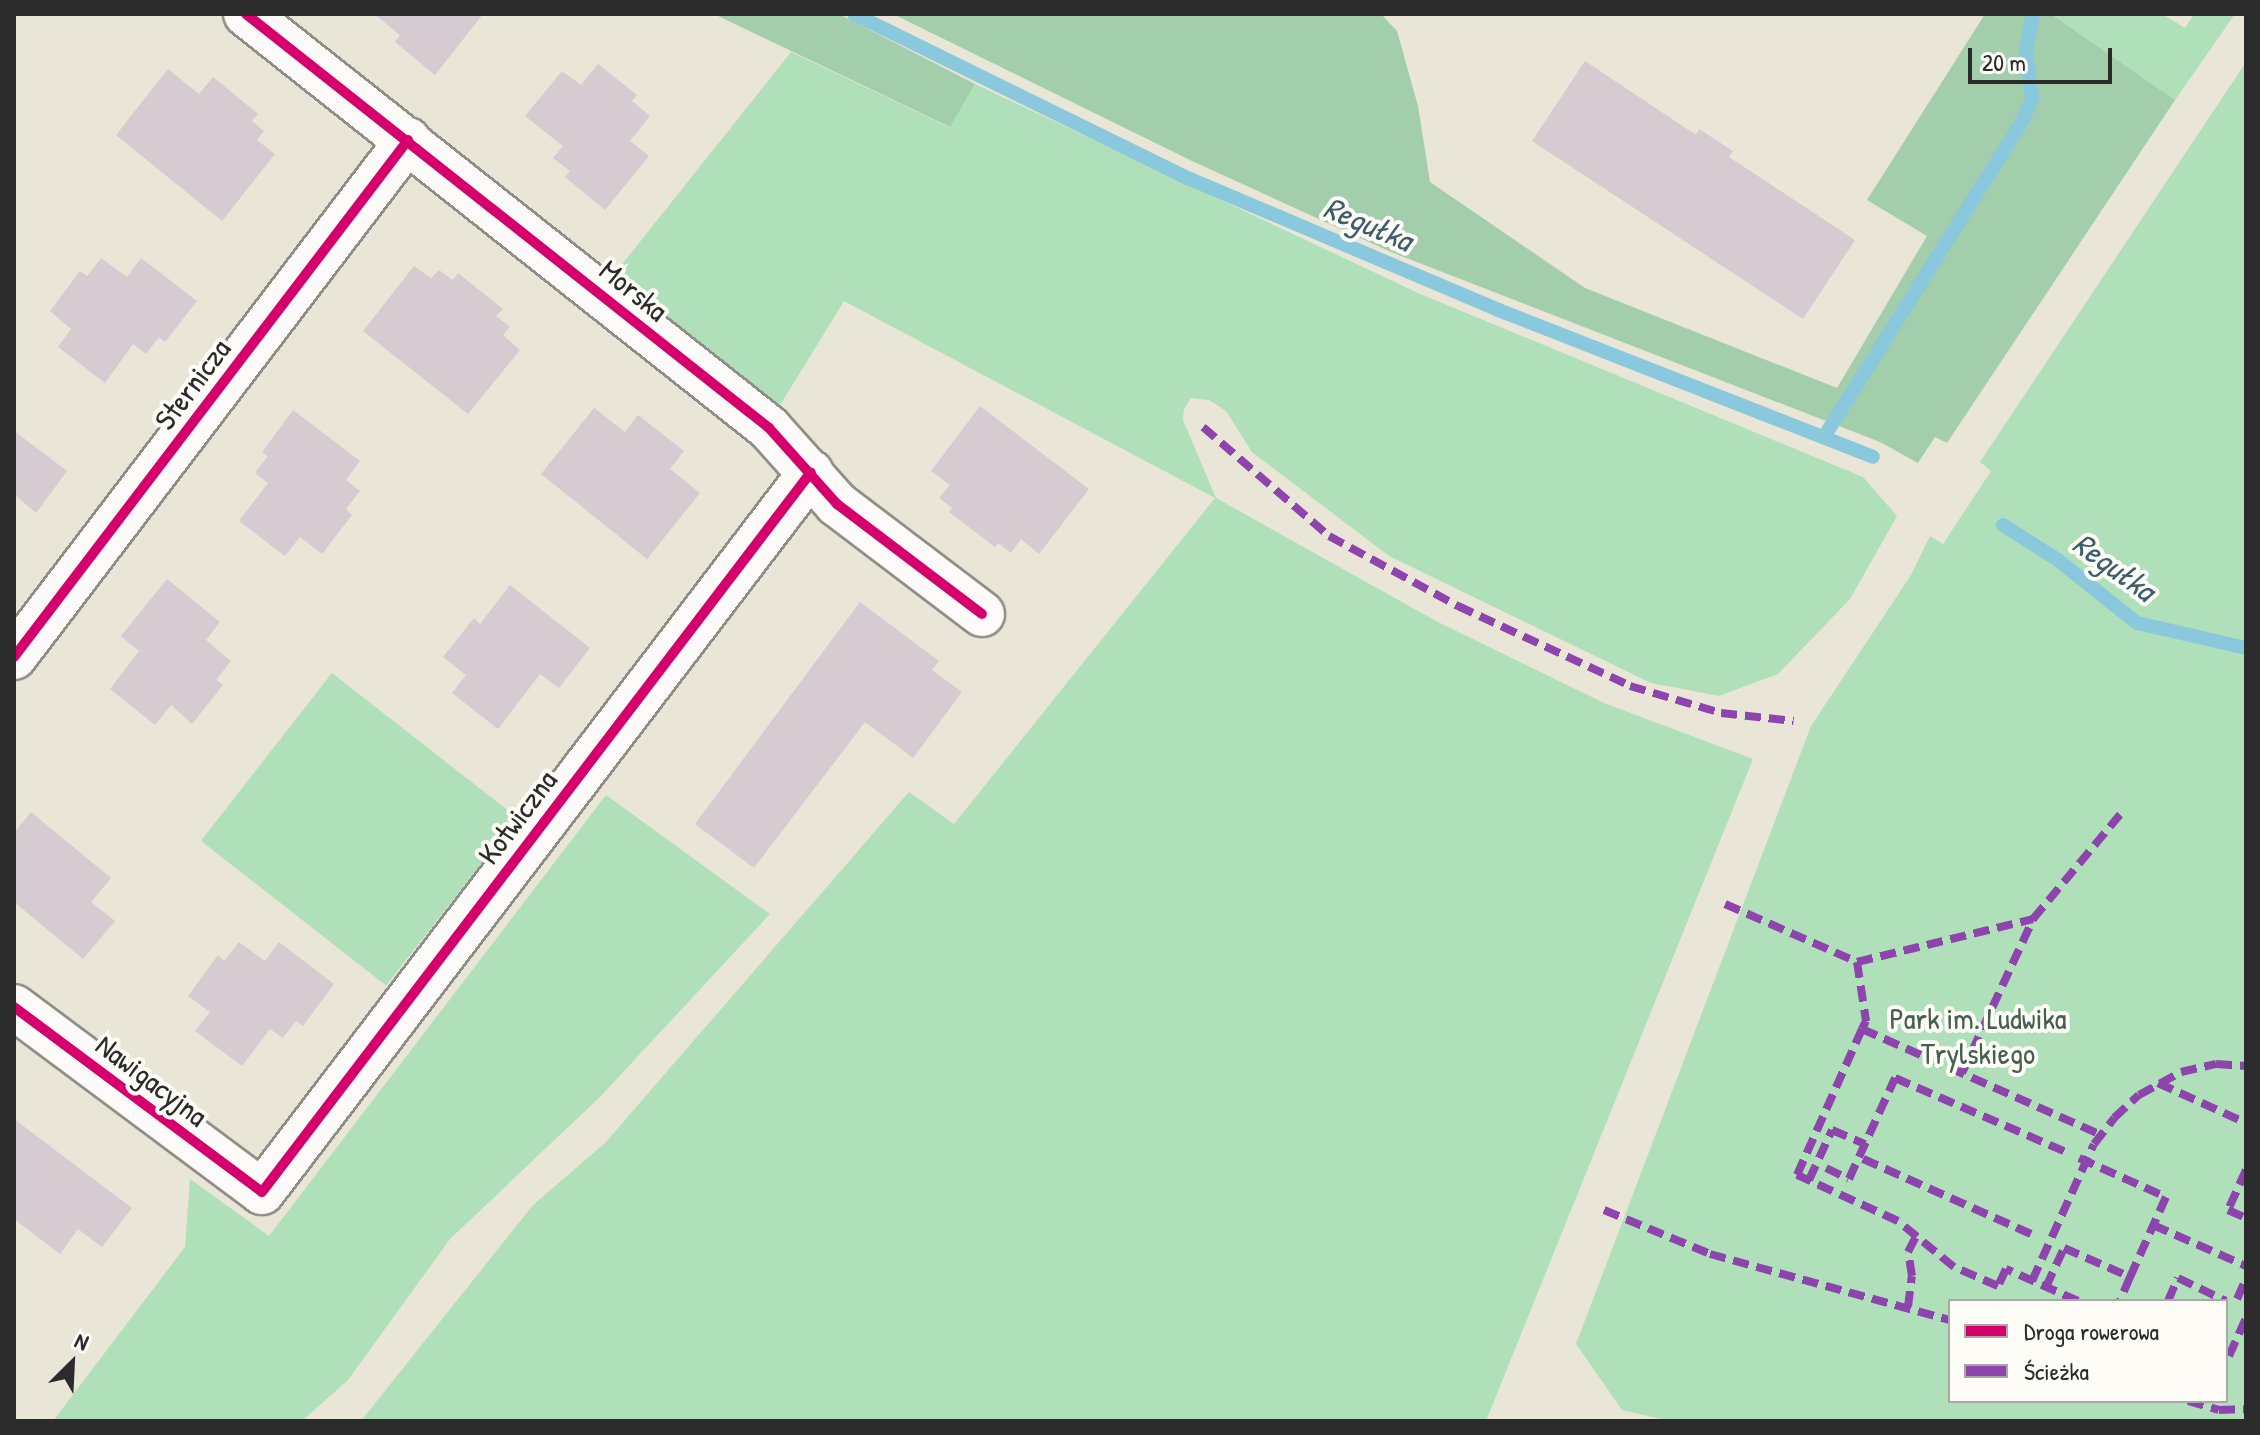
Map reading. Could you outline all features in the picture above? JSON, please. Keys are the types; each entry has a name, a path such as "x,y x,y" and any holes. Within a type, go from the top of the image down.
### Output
{"street":[{"name":"Morska","path":"246,14 769,428 837,504 982,614"},
{"name":"Sternicza","path":"14,657 408,140"},
{"name":"Kotwiczna","path":"262,1192 811,472"},
{"name":"Nawigacyjna","path":"14,1007 262,1192"}],"green space":[{"path":"714,14 839,14 975,84 950,127"},
{"path":"893,14 1381,14 1397,31 1418,106 1430,182 1585,288 1837,388 1927,236 1867,200 1985,14 2051,14 2175,100 1947,443 1935,437 1918,463 1880,442 1391,252 1192,161"},
{"path":"2051,14 2162,14 2185,28 2194,14 2235,14 2175,100"},
{"path":"791,52 949,127 975,84 1418,293 1863,477 1897,516 1850,599 1778,674 1719,696 1651,683 1389,556 1252,452 1226,411 1209,400 1191,398 1184,409 1183,420 1216,498 1436,621 1604,703 1753,759 1486,1421 361,1421 533,1205 605,1143 909,792 954,824 1215,498 844,301 777,410 612,277"},
{"name":"Park im. Ludwika Trylskiego","path":"2246,62 2246,1421 1669,1421 1622,1410 1576,1344 1811,726 1911,575 1930,536 1943,544 1991,471 1980,462"},
{"path":"332,673 517,818 386,986 201,841"},
{"path":"606,795 770,914 600,1097 450,1239 348,1380 302,1421 53,1421 185,1247 190,1179 269,1236"}],"building":[{"path":"374,14 483,14 435,75 395,42 400,35"},
{"path":"1585,61 1696,135 1699,129 1733,151 1729,157 1855,240 1803,319 1532,141"},
{"path":"598,64 637,95 632,101 650,116 630,141 649,156 605,210 565,177 570,171 553,158 563,146 525,116 562,71 581,85"},
{"path":"168,69 199,94 213,77 258,114 252,121 264,131 257,140 275,154 222,221 116,135"},
{"path":"101,258 127,277 141,258 197,301 165,342 159,337 146,354 133,344 105,383 58,347 71,329 50,311 80,271 87,276"},
{"path":"414,266 431,278 439,270 453,280 458,273 503,309 496,316 510,327 503,335 520,350 468,414 363,331"},
{"path":"980,406 1089,489 1039,554 1021,539 1011,553 998,543 995,547 949,512 952,508 939,498 950,485 931,471"},
{"path":"594,408 625,432 638,415 684,451 670,469 700,493 647,559 541,474"},
{"path":"293,410 360,461 346,480 360,491 346,509 352,515 322,554 300,537 285,556 239,521 268,483 255,473 268,456 262,452"},
{"path":"14,431 67,471 36,513 14,494"},
{"path":"167,579 220,622 206,640 231,661 216,680 223,685 192,724 171,705 155,725 110,689 139,651 121,636"},
{"path":"510,585 590,648 559,688 540,674 498,729 452,693 466,675 443,657 474,618 480,624"},
{"path":"860,602 939,661 932,670 962,692 913,758 865,722 754,868 695,824"},
{"path":"31,812 111,878 91,902 115,921 83,959 14,902 14,833"},
{"path":"239,942 265,961 279,942 334,984 303,1026 296,1021 283,1038 270,1029 242,1066 195,1031 210,1012 188,996 218,955 224,961"},
{"path":"14,1119 132,1208 102,1247 78,1229 60,1254 14,1219"}],"waterway":[{"name":"Regułka","path":"854,14 1190,179 1506,313 1873,457"},
{"path":"1824,437 2023,120 2032,98 2026,50 2033,14"},
{"name":"Regułka","path":"2003,525 2058,560 2137,623 2246,648"}],"marked path":[{"path":"1203,427 1329,536 1458,606 1630,686 1721,713 1794,721"},
{"path":"1962,1073 2033,919 2122,812"},
{"path":"1725,904 1857,962 2033,919"},
{"path":"1857,962 1866,1021 1862,1029"},
{"path":"2074,1299 2006,1269 1998,1286 1954,1267 1898,1221 1797,1175 1862,1029 2099,1134"},
{"path":"2032,1281 2094,1144 2114,1118 2139,1095 2181,1072 2216,1064 2246,1066"},
{"path":"2031,1234 1859,1157 1895,1078 2066,1152"},
{"path":"2158,1083 2246,1123"},
{"path":"1809,1180 1832,1130 1865,1144"},
{"path":"1826,1168 1849,1179 1859,1157"},
{"path":"2079,1158 2166,1197 2130,1277"},
{"path":"2246,1170 2228,1210 2246,1218"},
{"path":"1604,1210 1710,1254 1948,1319"},
{"path":"2153,1225 2246,1266"},
{"path":"1908,1307 1912,1276 1908,1252 1916,1236"},
{"path":"2046,1287 2064,1248 2130,1277 2121,1299"},
{"path":"2169,1299 2178,1278 2222,1299"},
{"path":"2237,1299 2246,1279"},
{"path":"2229,1356 2246,1318"},
{"path":"2195,1403 2219,1410 2246,1409"}],"cycle path":[{"path":"246,14 769,428 837,504 982,614"},
{"path":"14,657 408,140"},
{"path":"14,1007 262,1192 811,472"}]}
